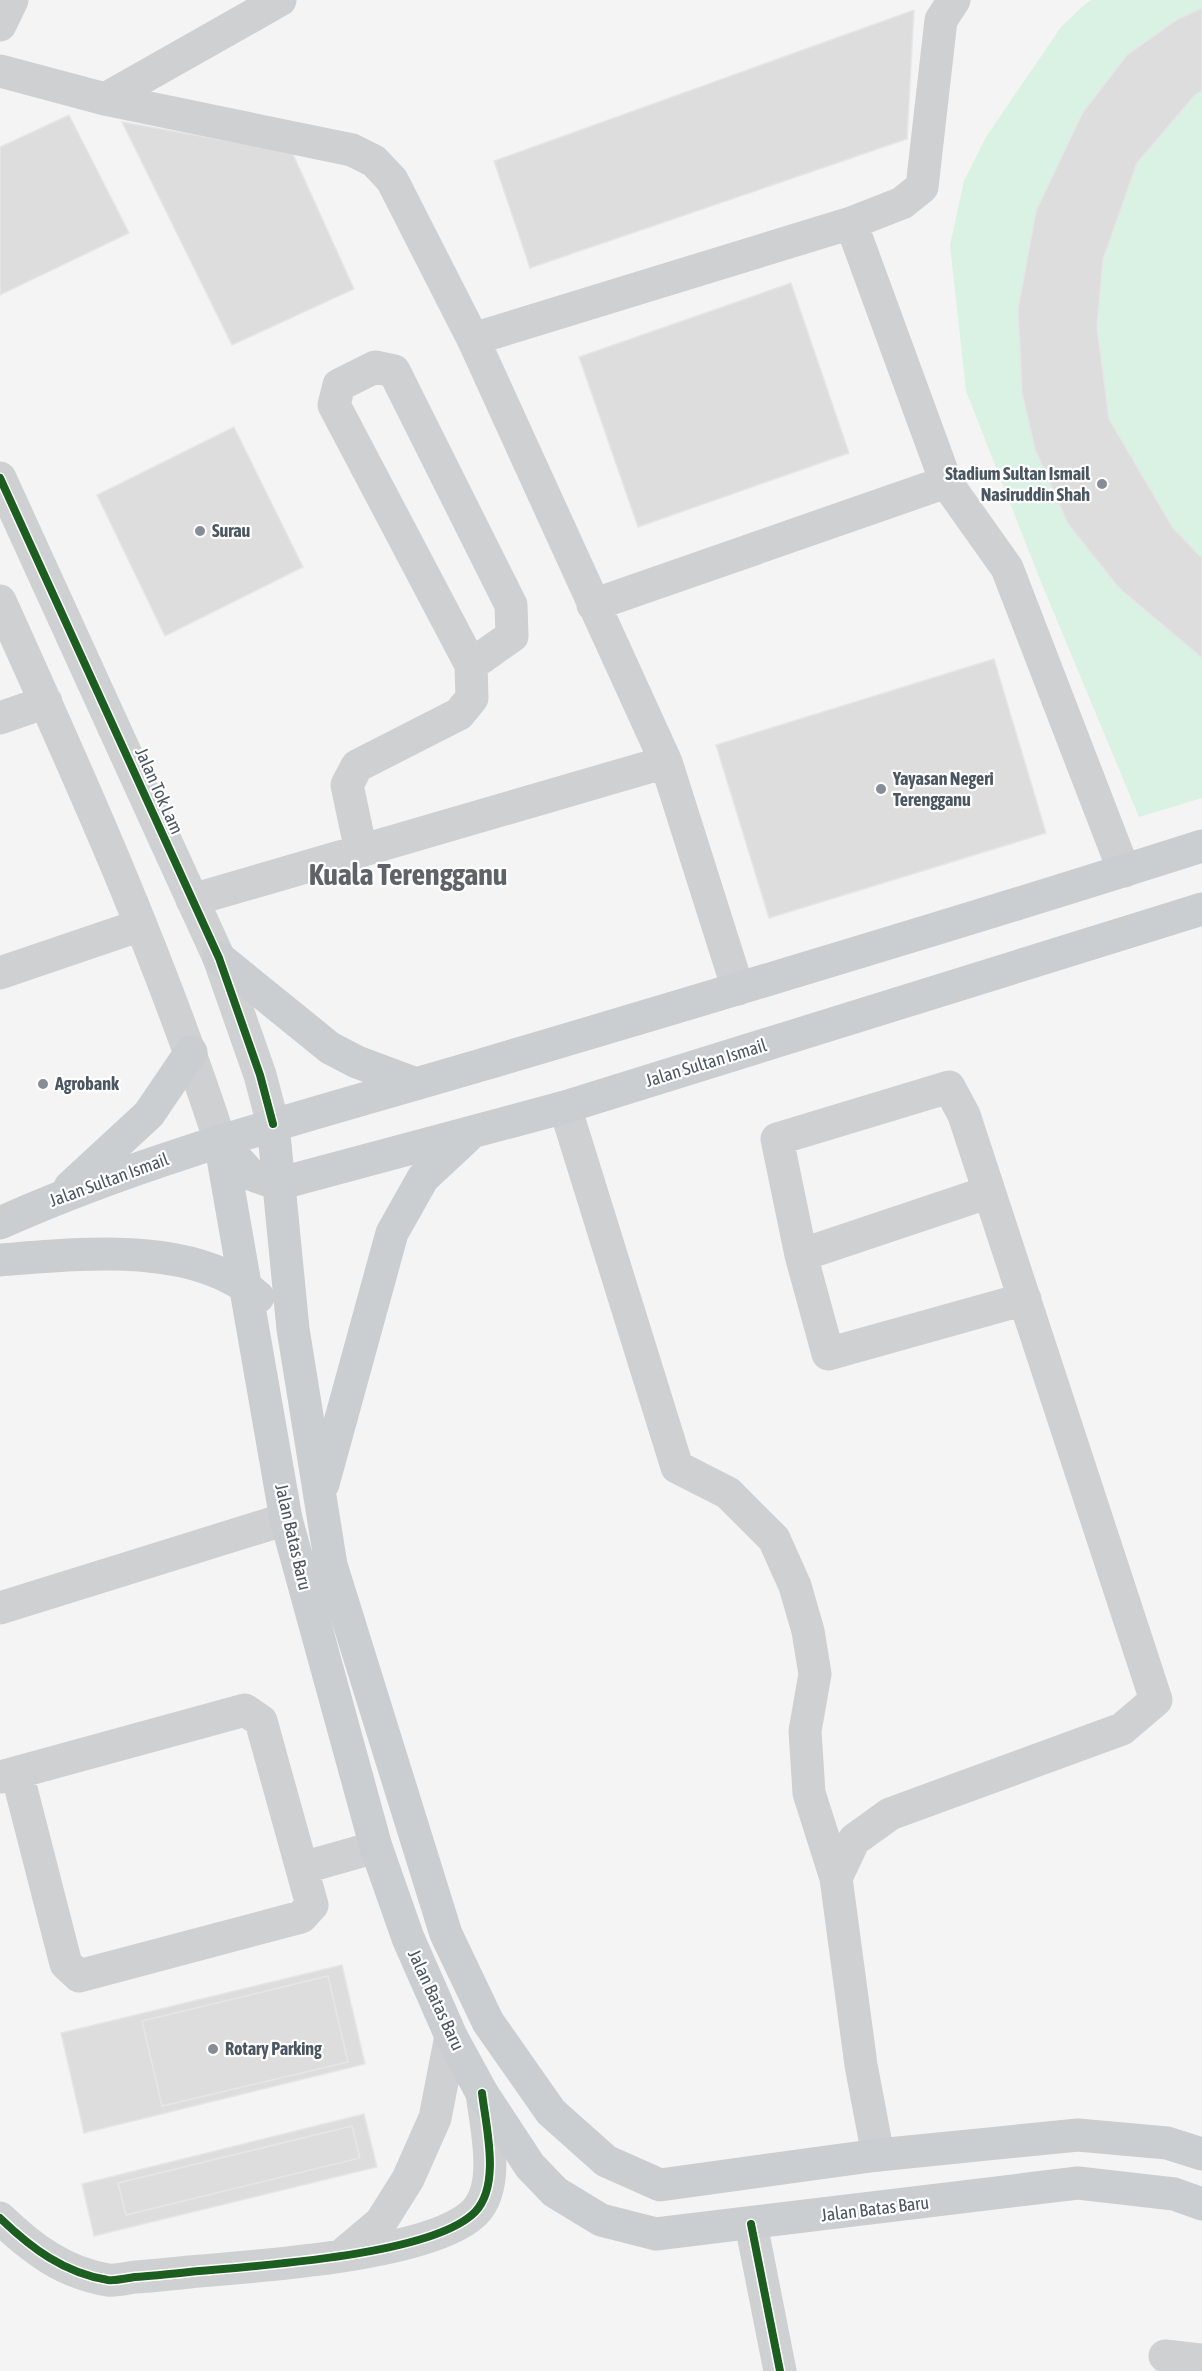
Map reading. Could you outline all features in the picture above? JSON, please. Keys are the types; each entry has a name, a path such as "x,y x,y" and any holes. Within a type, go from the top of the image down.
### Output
{"main road":[{"name":"Jalan Sultan Ismail","path":"0,1223 60,1196 273,1124 738,989 1202,846"},
{"name":"Jalan Sultan Ismail","path":"278,1184 565,1107 1202,909"},
{"path":"219,958 330,1048 357,1062 416,1084"},
{"path":"60,1196 149,1114 191,1052"},
{"name":"Jalan Batas Baru","path":"273,1124 293,1329 331,1565 446,1934 488,2022 551,2112 606,2161 660,2186 878,2155 1078,2135 1167,2144 1202,2154"},
{"path":"320,1495 392,1233 423,1178 470,1133"},
{"path":"220,1141 250,1174 278,1184"},
{"name":"Jalan Batas Baru","path":"220,1141 286,1519 376,1847 408,1938 451,2036 483,2093 530,2166 555,2192 601,2220 656,2234 1078,2183 1174,2194 1202,2204"},
{"path":"0,1260 65,1255 150,1256 206,1267 246,1286 293,1329"}],"street":[{"path":"0,25 12,0"},
{"path":"105,99 280,0"},
{"path":"473,339 851,224 902,203 922,187 940,20 954,0"},
{"path":"0,71 105,99 352,150 374,161 392,180 473,339 666,762 738,989"},
{"path":"851,224 946,482 1007,568 1124,871"},
{"path":"361,851 347,785 357,766 459,714 472,698 471,665 334,405 339,386 375,367 394,371 511,605 512,636 471,665"},
{"name":"Jalan Tok Lam","path":"0,478 219,958 260,1074 273,1124"},
{"path":"593,605 946,482"},
{"path":"0,601 10,651 46,702 141,925 191,1052 220,1141"},
{"path":"0,718 46,702"},
{"path":"192,900 666,762"},
{"path":"0,973 141,925"},
{"path":"836,1878 854,1840 890,1814 1122,1728 1156,1700 1025,1299 990,1192 964,1115 949,1087 777,1139 801,1255 828,1353 1025,1299"},
{"path":"565,1107 677,1467 728,1493 774,1539 795,1586 808,1631 815,1674 805,1731 809,1792 836,1878 861,2065 878,2155"},
{"path":"801,1255 990,1192"},
{"path":"0,1608 286,1519"},
{"path":"245,1710 261,1721 312,1905 301,1917 79,1976 66,1964 9,1775 245,1710"},
{"path":"302,1868 376,1847"},
{"path":"340,2257 381,2222 408,2179 435,2118 451,2036"},
{"path":"0,2218 24,2241 64,2268 110,2280 340,2257 419,2239 456,2226 476,2211 488,2187 490,2158 483,2093"},
{"path":"751,2224 780,2371"},
{"path":"1166,2356 1202,2360"}],"green space":[{"name":"Stadium Sultan Ismail Nasiruddin Shah","path":"1091,0 1202,0 1202,798 1139,817 1039,577 966,391 950,245 964,181 986,137 1061,27"}],"building":[{"path":"1202,8 1202,91 1195,95 1137,163 1103,260 1097,326 1109,419 1173,528 1202,558 1202,658 1119,588 1068,524 1035,449 1022,393 1018,309 1036,211 1083,112 1127,55 1178,19"},
{"path":"914,10 907,139 530,268 494,161"},
{"path":"69,115 129,233 0,295 0,147"},
{"path":"122,122 292,152 354,289 232,345"},
{"path":"791,283 849,453 638,527 579,357"},
{"name":"Surau","path":"234,427 303,567 165,636 97,495"},
{"name":"Yayasan Negeri Terengganu","path":"994,659 1046,833 769,918 716,745"},
{"name":"Rotary Parking","path":"342,1965 365,2064 84,2133 61,2033"},
{"path":"328,1976 348,2062 162,2106 142,2021"},
{"path":"364,2114 377,2167 94,2236 82,2184"},
{"path":"352,2126 360,2158 126,2215 118,2183"}],"cycle path":[{"path":"0,478 219,958 260,1075 273,1124"},
{"path":"0,2218 49,2258 77,2272 111,2280 296,2262 382,2249 421,2239 453,2227 475,2212 483,2201 488,2187 490,2155 482,2093"},
{"path":"751,2224 780,2371"}],"place":[{"name":"Stadium Sultan Ismail Nasiruddin Shah","path":"1102,484"},
{"name":"Surau","path":"200,531"},
{"name":"Yayasan Negeri Terengganu","path":"881,789"},
{"name":"Agrobank","path":"43,1084"},
{"name":"Rotary Parking","path":"213,2049"}],"district":[{"name":"Kuala Terengganu","path":"408,875"}]}
